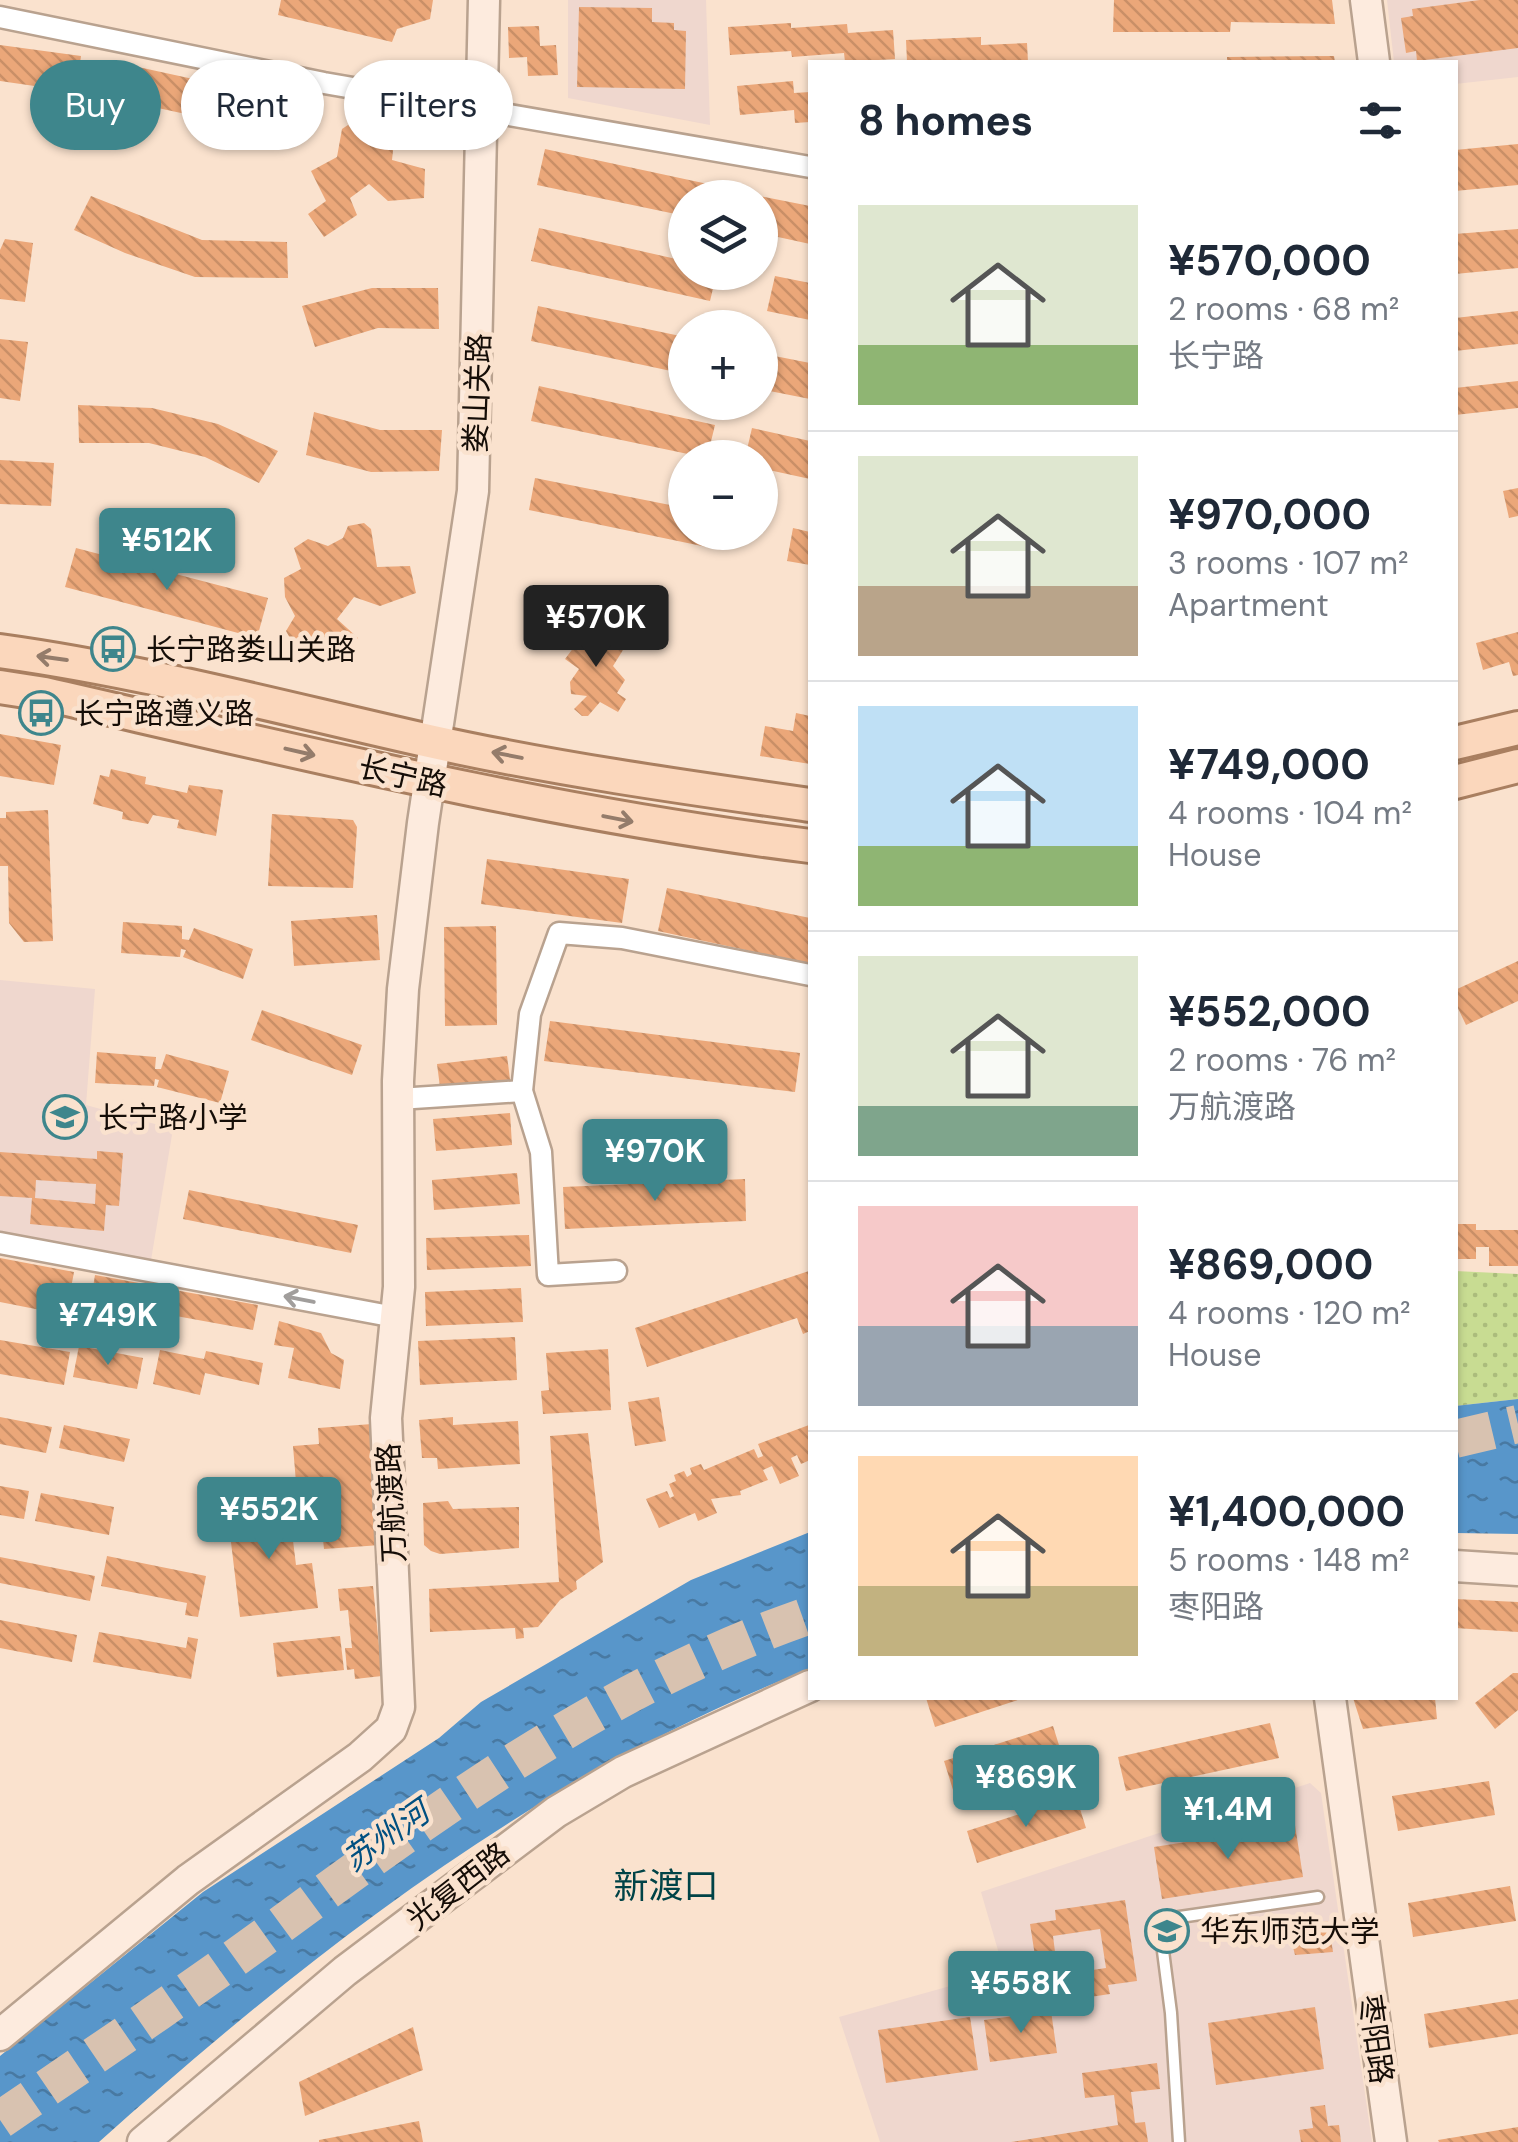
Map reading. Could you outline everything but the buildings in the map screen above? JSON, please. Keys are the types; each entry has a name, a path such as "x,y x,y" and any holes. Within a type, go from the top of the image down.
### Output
{"main road":[{"name":"长宁路","path":"0,651 107,666 434,742 668,785 808,805"},
{"name":"长宁路","path":"0,687 428,782 660,828 808,846"},
{"path":"1458,736 1518,728"},
{"path":"1461,780 1518,766"}],"street":[{"name":"娄山关路","path":"483,60 484,0"},
{"path":"1366,0 1374,60"},
{"path":"0,17 32,20 344,86"},
{"path":"513,114 808,167"},
{"name":"娄山关路","path":"428,782 474,490 482,150"},
{"path":"1458,754 1461,780"},
{"name":"万航渡路","path":"0,2035 188,1880 360,1757 391,1728 399,1707 386,1418 395,1318 403,989 428,782"},
{"path":"616,1271 548,1275 541,1152 522,1091 530,1014 559,933 622,938 808,975"},
{"path":"398,1099 522,1091"},
{"path":"0,1244 395,1318"},
{"path":"1458,1566 1518,1570"},
{"name":"光复西路","path":"142,2142 345,1971 556,1812 623,1772 808,1687"},
{"name":"枣阳路","path":"1330,1700 1391,2142"}],"lane":[{"path":"1179,2142 1171,2013 1159,1920 1318,1897"}],"shaded area":[{"path":"568,0 706,0 710,125 568,98"},
{"path":"1387,0 1518,0 1518,77 1458,84 1458,60 1394,60"},
{"name":"长宁路小学","path":"0,980 95,989 86,1105 173,1129 150,1266 0,1237"},
{"name":"华东师范大学","path":"1310,1783 1321,1793 1372,2142 880,2142 839,2017 1004,1971 981,1892"}],"green space":[{"path":"1458,1271 1518,1274 1518,1399 1458,1406"}],"water":[{"path":"1518,1399 1518,1534 1458,1533 1458,1406"},
{"name":"苏州河","path":"808,1533 808,1670 615,1760 433,1873 262,2002 99,2142 0,2142 0,2056 203,1892 439,1738 481,1702 691,1580"}],"tunnel":[{"path":"1458,1438 1518,1424"},
{"path":"0,2120 531,1751 666,1676 808,1616"}],"place":[{"name":"长宁路娄山关路","path":"113,649"},
{"name":"长宁路遵义路","path":"41,713"},
{"name":"长宁路小学","path":"65,1117"},
{"name":"华东师范大学","path":"1167,1931"}],"district":[{"name":"新渡口","path":"666,1886"}]}
